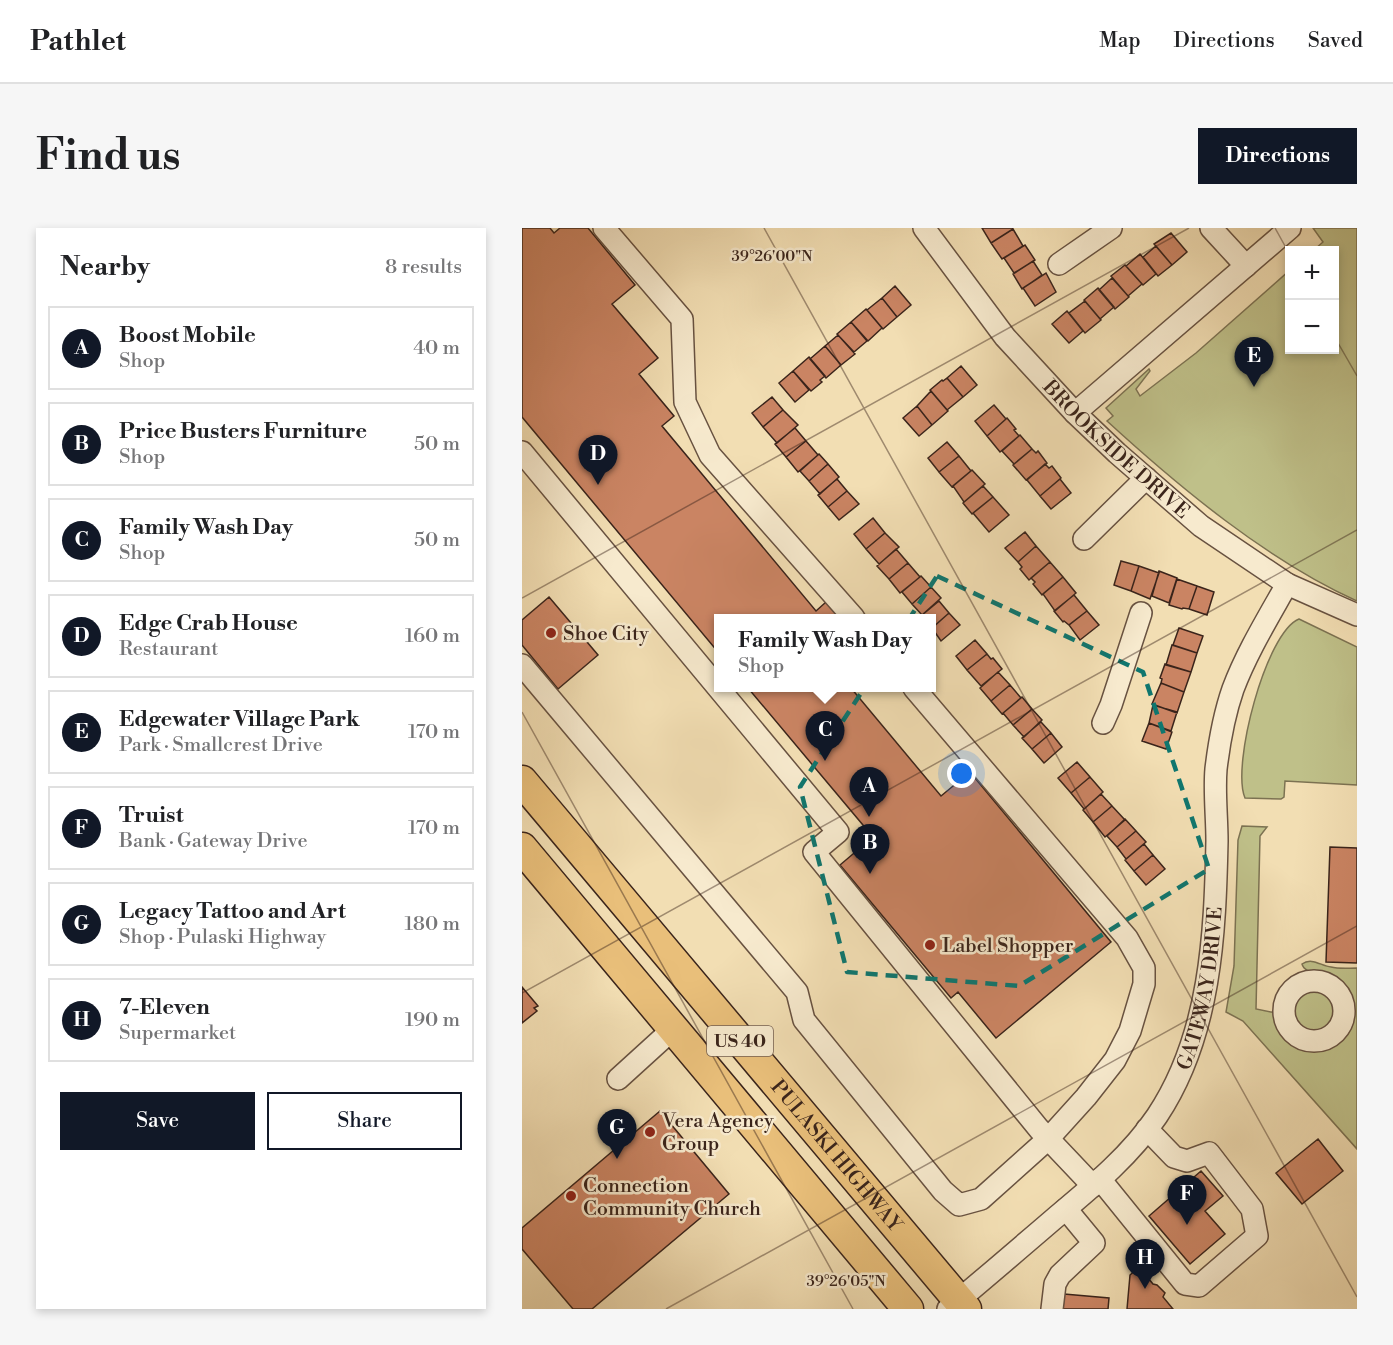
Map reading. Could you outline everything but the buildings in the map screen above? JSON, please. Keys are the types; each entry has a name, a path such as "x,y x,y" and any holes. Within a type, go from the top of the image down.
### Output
{"highway":[{"name":"PULASKI HIGHWAY","path":"522,781 958,1306"},
{"name":"US 40","path":"522,848 908,1309"}],"street":[{"path":"604,228 682,319 685,402 711,456 850,614"},
{"name":"BROOKSIDE DRIVE","path":"924,228 1005,337 1075,413 1146,478 1201,526 1287,584 1357,615"},
{"path":"1059,264 1111,228"},
{"path":"1211,228 1246,266"},
{"path":"1075,413 1290,228"},
{"path":"522,452 714,683"},
{"path":"1084,538 1146,478"},
{"name":"GATEWAY DRIVE","path":"958,1306 1097,1183 1132,1148 1158,1115 1181,1070 1196,1034 1206,995 1216,887 1216,769 1233,690 1251,649 1287,584"},
{"path":"1103,723 1141,613"},
{"path":"522,665 797,992 804,1020 943,1191 959,1205 981,1199 1048,1139 1086,1097 1115,1059 1130,1031 1144,984 1144,968 1127,938 918,692"},
{"path":"722,692 838,832 814,852 1048,1139 1097,1183 1185,1284 1199,1286 1257,1236 1252,1209 1209,1154 1187,1161 1174,1157 1147,1129"},
{"path":"618,1079 673,1029"},
{"path":"1052,1309 1055,1284 1060,1275 1094,1243 1066,1209"}],"highlighted area":[{"path":"937,576 1143,672 1209,869 1019,986 847,972 800,787"}],"green space":[{"path":"1313,228 1357,228 1357,601 1291,565 1226,521 1107,421 1113,416 1106,408 1149,369 1150,371 1136,389 1140,396 1196,353 1285,275 1285,354 1339,354 1339,246 1318,246 1323,242"},
{"path":"1299,619 1357,647 1357,785 1285,781 1284,797 1281,799 1245,798 1242,782 1243,758 1254,701 1275,648 1287,629"},
{"path":"1242,826 1267,827 1260,836 1256,1009 1276,1013 1284,1033 1300,1045 1310,1047 1329,1043 1338,1036 1346,1024 1350,1011 1349,1002 1345,992 1338,984 1331,979 1310,972 1302,964 1309,961 1334,968 1357,968 1357,1149 1243,1021 1226,1012 1234,966 1238,840"},
{"path":"1313,986 1330,993 1337,1010 1330,1027 1313,1034 1296,1027 1289,1010 1296,993"}],"place":[{"name":"Edgewater Village Park","path":"1254,387"},
{"name":"Edge Crab House","path":"598,485"},
{"name":"Shoe City","path":"551,633"},
{"name":"Family Wash Day","path":"825,761"},
{"name":"Boost Mobile","path":"869,817"},
{"name":"Price Busters Furniture","path":"870,874"},
{"name":"Label Shopper","path":"930,945"},
{"name":"Vera Agency Group","path":"650,1132"},
{"name":"Legacy Tattoo and Art","path":"617,1159"},
{"name":"Connection Community Church","path":"571,1196"},
{"name":"Truist","path":"1187,1225"},
{"name":"7-Eleven","path":"1145,1289"}]}
